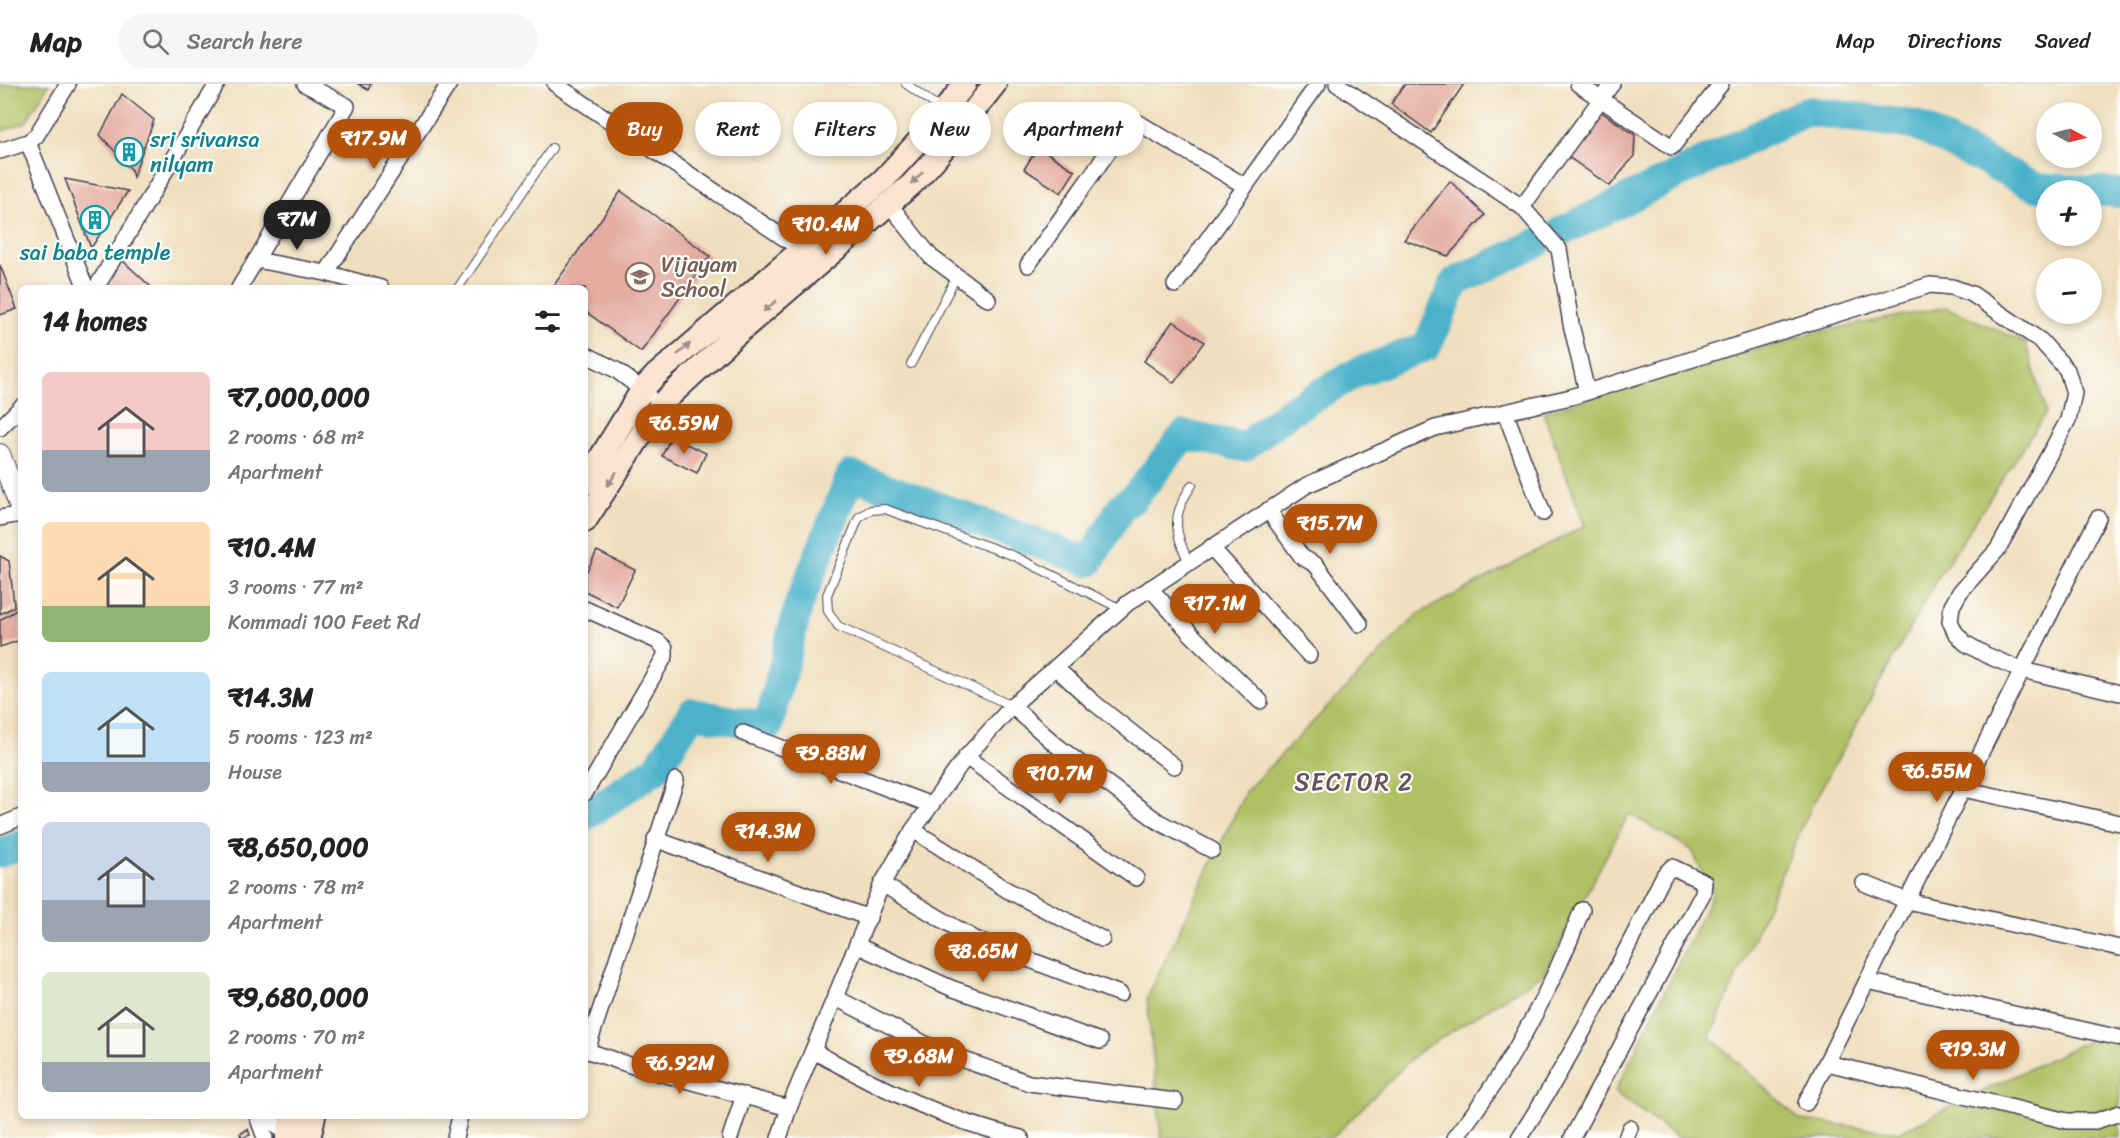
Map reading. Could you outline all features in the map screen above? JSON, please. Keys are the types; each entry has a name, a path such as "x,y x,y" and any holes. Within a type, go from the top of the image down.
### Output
{"main road":[{"path":"951,102 965,84"},
{"path":"588,516 661,404 732,338 890,204 935,159 994,84"},
{"path":"588,478 642,390 671,360 884,179 909,151"},
{"path":"294,1133 310,1119"}],"street":[{"path":"0,151 28,142 44,126 68,84"},
{"path":"98,285 217,84"},
{"path":"241,285 347,106 305,84"},
{"path":"326,273 449,84"},
{"path":"555,84 802,250"},
{"path":"1174,285 1318,84"},
{"path":"1337,84 1522,207 1559,249 1571,324 1587,392"},
{"path":"1578,84 1672,147 1721,84"},
{"path":"1522,207 1612,84"},
{"path":"1028,265 1122,132 1137,122 1245,186"},
{"path":"28,142 85,285"},
{"path":"890,204 931,257 988,299"},
{"path":"256,260 326,273 370,285"},
{"path":"779,1138 789,1108 882,884 913,830 966,756 1012,706 1121,609 1211,547 1307,484 1435,428 1587,392 1930,285 1952,287 1971,294 2040,341 2067,369 2074,393 2068,420 1998,549 1960,592 1952,606 1950,621 1955,632 1965,643 2022,670 2120,693"},
{"path":"588,356 616,370 661,404"},
{"path":"0,428 18,410"},
{"path":"1505,412 1543,513"},
{"path":"0,454 18,504"},
{"path":"1269,510 1302,557 1316,565 1360,624"},
{"path":"0,518 18,513"},
{"path":"1806,1103 2098,518"},
{"path":"1211,547 1309,655"},
{"path":"1150,588 1191,634 1260,701"},
{"path":"588,610 657,641 665,648 665,656 588,788"},
{"path":"1056,668 1093,702 1174,766"},
{"path":"1012,706 1056,746 1133,803 1160,822 1212,850"},
{"path":"743,733 931,805"},
{"path":"966,756 1136,878"},
{"path":"588,1044 676,780"},
{"path":"1963,789 2120,823"},
{"path":"1,824 18,818"},
{"path":"913,830 1007,890 1102,939"},
{"path":"655,840 869,918"},
{"path":"1519,1138 1572,1054 1664,874 1672,867 1677,868 1704,882 1703,893 1572,1138"},
{"path":"882,884 975,939 1056,972 1120,994"},
{"path":"1864,884 1907,901 2120,948"},
{"path":"1455,1138 1533,1023 1552,984 1582,910"},
{"path":"858,946 951,988 1100,1041"},
{"path":"1867,981 2120,1038"},
{"path":"836,998 939,1051 1029,1083 1175,1101"},
{"path":"588,1051 789,1108"},
{"path":"813,1051 922,1107 1021,1138"},
{"path":"1827,1063 2067,1121 2096,1121 2120,1113"},
{"path":"730,1138 744,1095"},
{"path":"258,1119 265,1138"},
{"path":"268,1119 294,1133"},
{"path":"456,1138 459,1119"}],"lane":[{"path":"906,84 931,102"},
{"path":"460,285 552,148"},
{"path":"911,364 956,277"},
{"path":"1189,562 1180,545 1176,524 1182,500 1192,485"},
{"path":"1012,706 838,626 828,611 827,595 859,517 871,510 885,509 1014,556 1121,609"}],"green space":[{"path":"0,84 49,84 26,122 0,132"},
{"path":"1946,307 2026,343 2046,413 1937,579 1811,807 1710,1037 1800,1120 1899,1132 2120,1025 2120,1138 1678,1138 1615,1092 1713,893 1691,849 1629,814 1543,974 1417,1053 1332,1138 1161,1138 1147,998 1246,791 1418,614 1585,526 1543,412 1813,333"}],"building":[{"path":"358,84 371,84 368,90"},
{"path":"1405,84 1464,84 1431,133 1391,104"},
{"name":"sri srivansa nilyam","path":"122,94 154,120 133,177 131,169 100,135"},
{"path":"1597,109 1635,135 1634,156 1610,186 1564,154"},
{"path":"1032,156 1052,156 1075,171 1061,193 1024,169"},
{"name":"sai baba temple","path":"65,179 128,191 91,248"},
{"path":"1450,181 1485,215 1448,256 1404,240"},
{"name":"Vijayam School","path":"621,191 710,256 641,352 588,313 588,285 554,285"},
{"path":"122,260 149,285 106,285"},
{"path":"0,265 17,309 0,315"},
{"path":"1173,321 1204,342 1174,383 1144,361"},
{"path":"671,437 706,453 697,473 662,456"},
{"path":"597,551 635,570 617,607 588,592 588,569"},
{"path":"0,556 9,561 14,607 0,614"},
{"path":"18,609 18,641 0,647 0,620"},
{"path":"248,1129 250,1135 242,1138 240,1134"}],"waterway":[{"path":"1562,231 1807,111 1915,125 2036,187"},
{"path":"2102,192 2120,193"},
{"path":"588,814 657,768 692,713 768,727 799,604 851,475 1089,562 1122,506 1133,499 1184,435 1244,447 1290,411 1356,373 1427,346 1455,282 1537,243"},
{"path":"0,853 18,846"}],"place":[{"name":"sri srivansa nilyam","path":"129,152"},
{"name":"sai baba temple","path":"95,220"},
{"name":"Vijayam School","path":"640,277"}],"district":[{"name":"SECTOR 2","path":"1354,782"}]}
